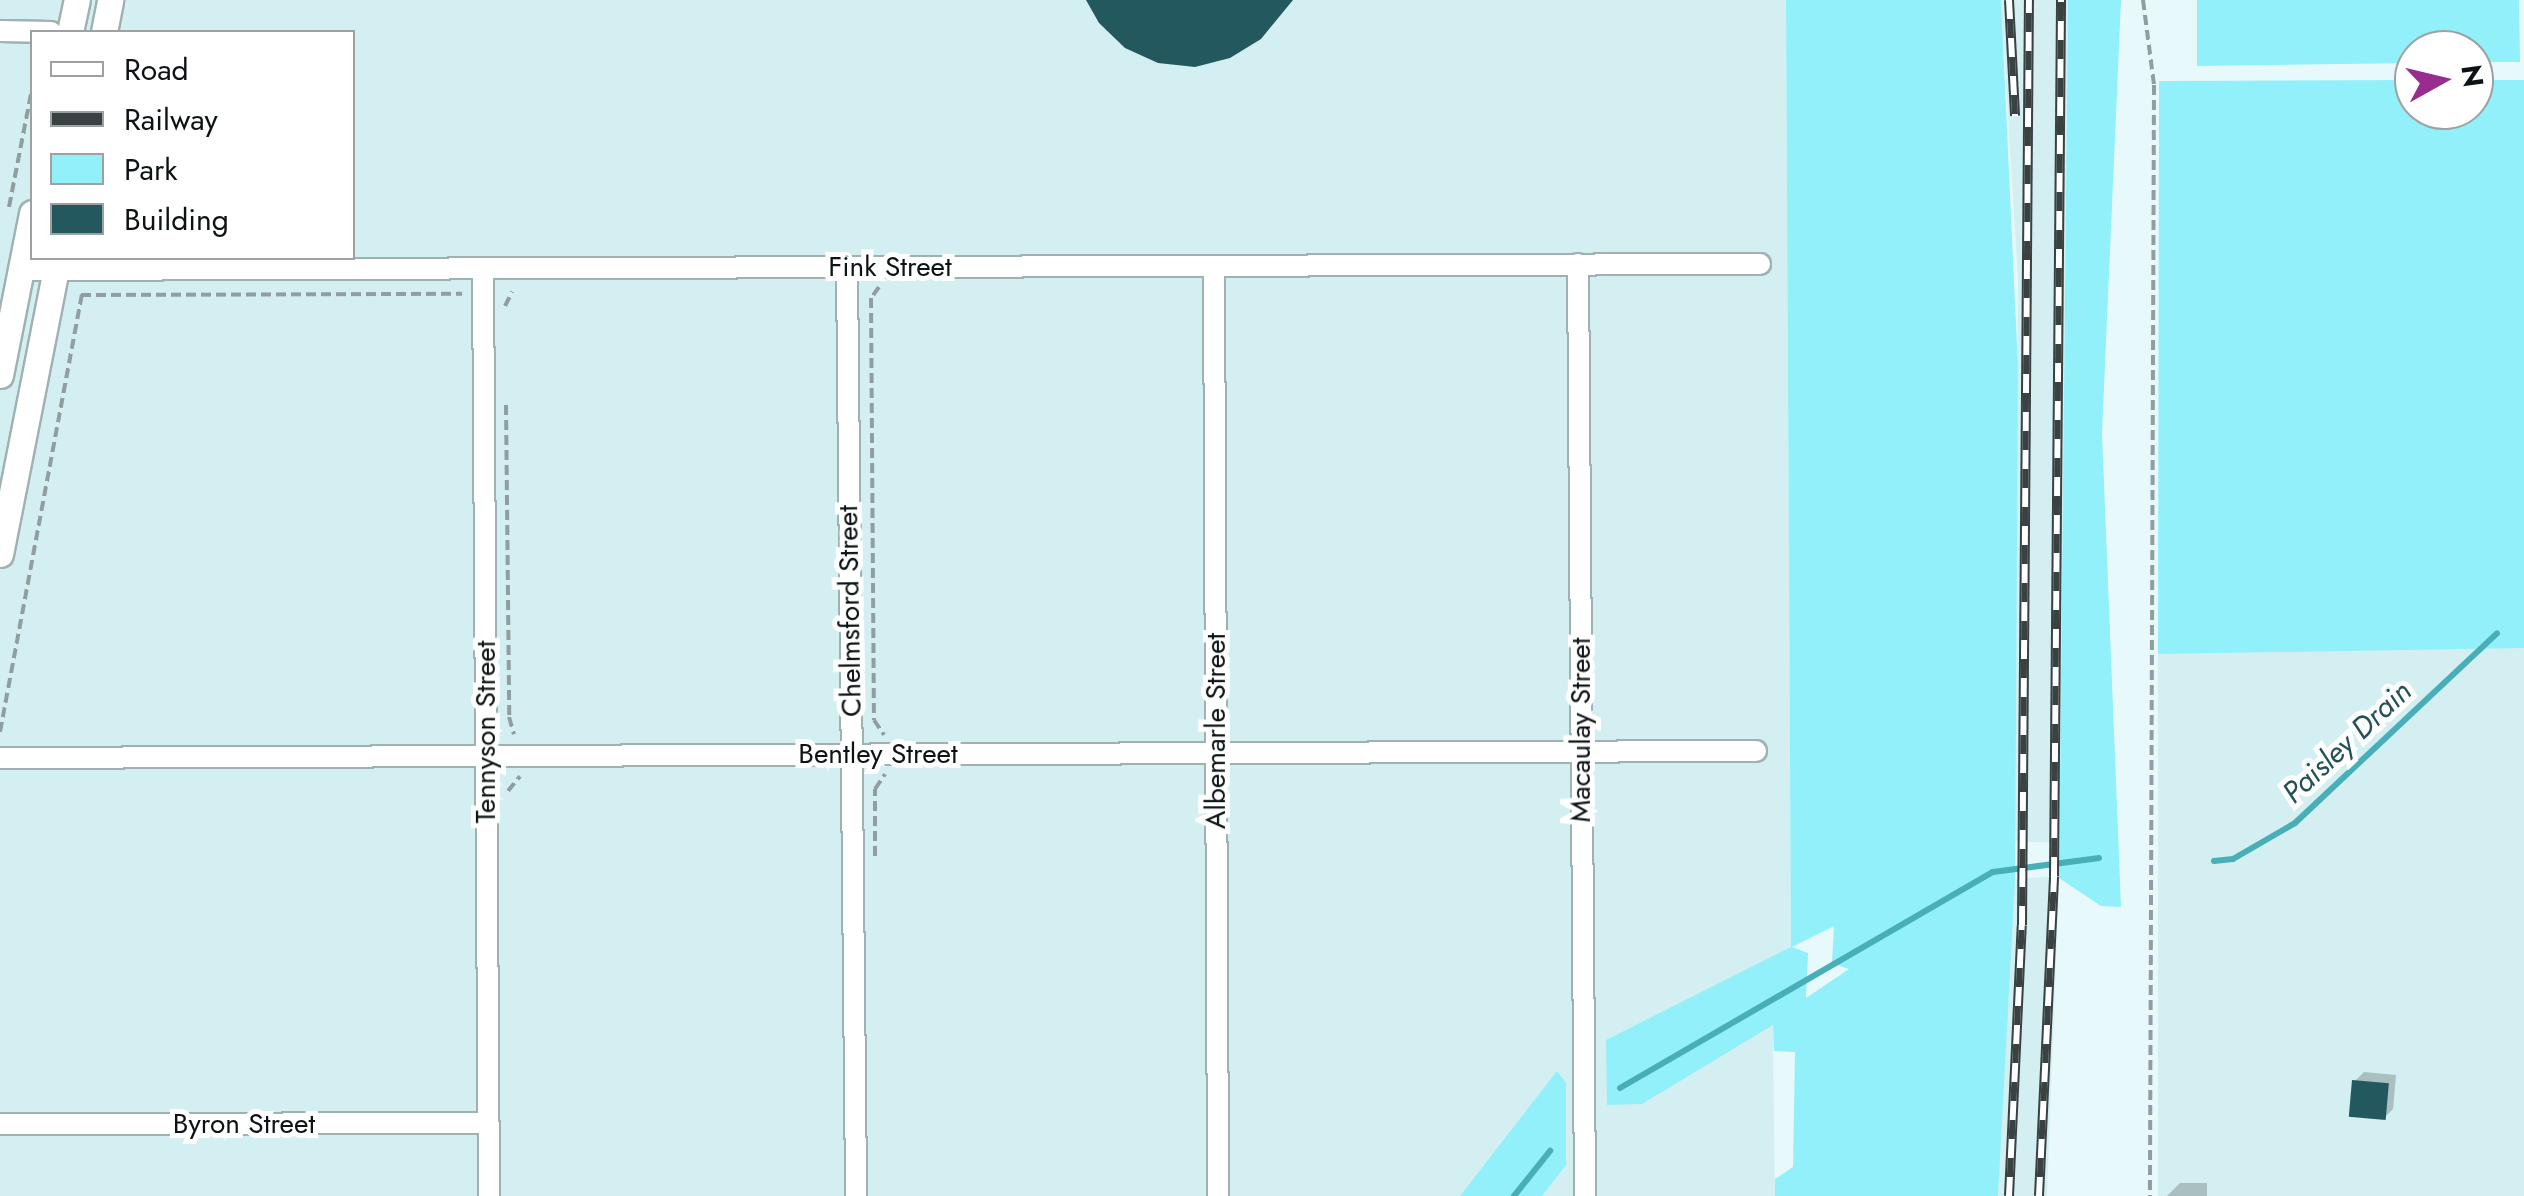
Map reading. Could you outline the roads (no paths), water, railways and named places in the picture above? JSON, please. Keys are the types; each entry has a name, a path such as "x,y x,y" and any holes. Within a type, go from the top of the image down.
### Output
{"main road":[{"path":"70,30 77,0"},
{"path":"104,30 110,0"},
{"path":"0,375 30,222"},
{"path":"0,554 57,264"}],"street":[{"path":"0,31 30,32"},
{"name":"Fink Street","path":"20,270 57,264 86,270 484,268 847,276 1214,266 1760,264"},
{"name":"Macaulay Street","path":"1578,264 1585,1196"},
{"name":"Albemarle Street","path":"1214,266 1218,1196"},
{"name":"Tennyson Street","path":"484,268 489,1196"},
{"name":"Chelmsford Street","path":"847,276 856,1196"},
{"name":"Bentley Street","path":"0,758 1756,751"},
{"name":"Byron Street","path":"0,1124 487,1124"}],"waterway":[{"name":"Paisley Drain","path":"2214,861 2233,859 2295,823 2497,633"},
{"path":"1620,1088 1993,872 2099,858"},
{"path":"1514,1196 1550,1151"}],"railway":[{"path":"2009,0 2015,116"},
{"path":"2009,1196 2022,925 2029,0"},
{"path":"2039,1196 2054,876 2061,0"}]}
